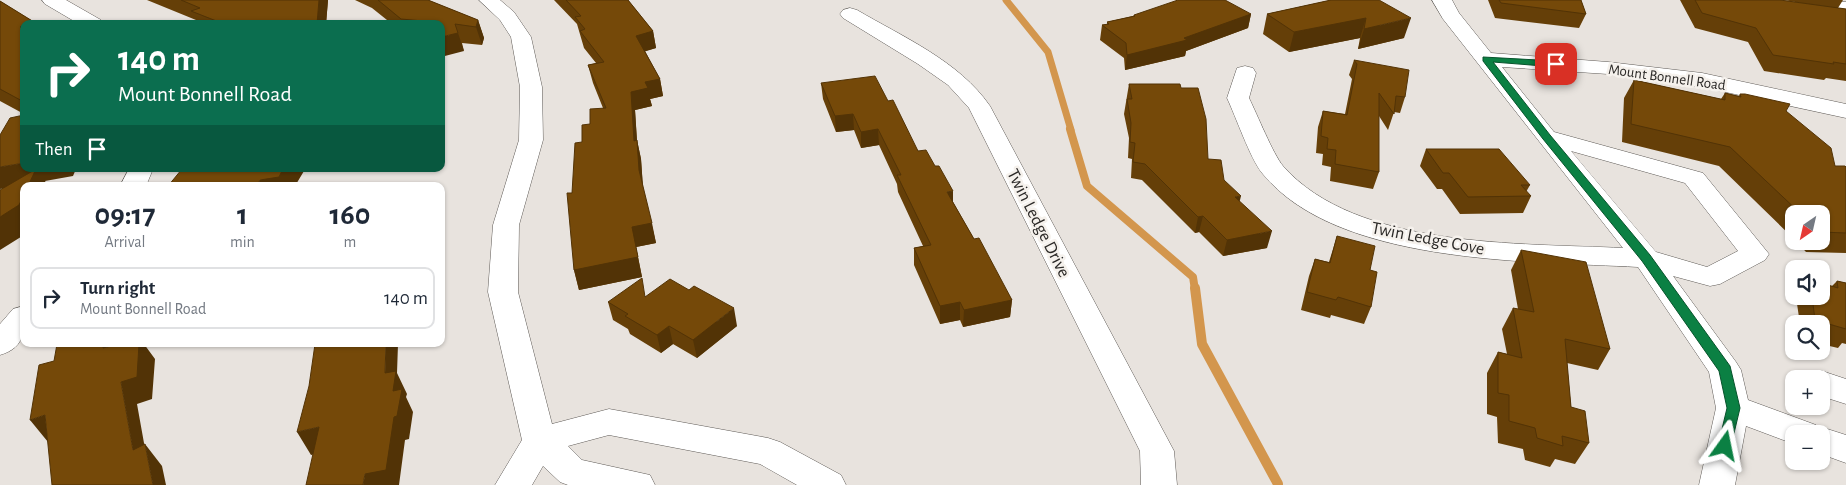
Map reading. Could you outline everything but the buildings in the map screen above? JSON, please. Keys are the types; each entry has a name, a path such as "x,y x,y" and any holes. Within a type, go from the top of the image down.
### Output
{"street":[{"path":"52,0 87,20"},
{"path":"489,0 507,16 521,37 530,87 531,140 506,224 503,292 538,441 572,472 637,485"},
{"path":"1442,0 1450,15 1546,137 1646,258 1725,370 1733,408 1717,485"},
{"path":"1820,0 1832,6 1846,8"},
{"path":"1804,12 1846,18"},
{"name":"Twin Ledge Drive","path":"850,14 949,75 979,106 1157,451 1159,485"},
{"name":"Mount Bonnell Road","path":"1486,59 1608,68 1702,80 1846,111"},
{"name":"Twin Ledge Cove","path":"1245,72 1238,98 1272,169 1312,204 1371,229 1420,241 1484,250 1646,258 1710,277 1755,254 1694,178 1546,137"},
{"path":"0,344 20,321"},
{"path":"1733,408 1785,427"},
{"path":"513,485 538,441 609,422 768,452 828,485"},
{"path":"1830,443 1846,449"}],"waterway":[{"path":"1006,0 1048,52 1071,130"},
{"path":"1070,129 1087,186 1193,277 1195,290"},
{"path":"1195,288 1202,344 1278,484"}],"route":[{"path":"1556,64 1486,59 1546,137 1646,258 1725,370 1733,408 1725,446"}]}
